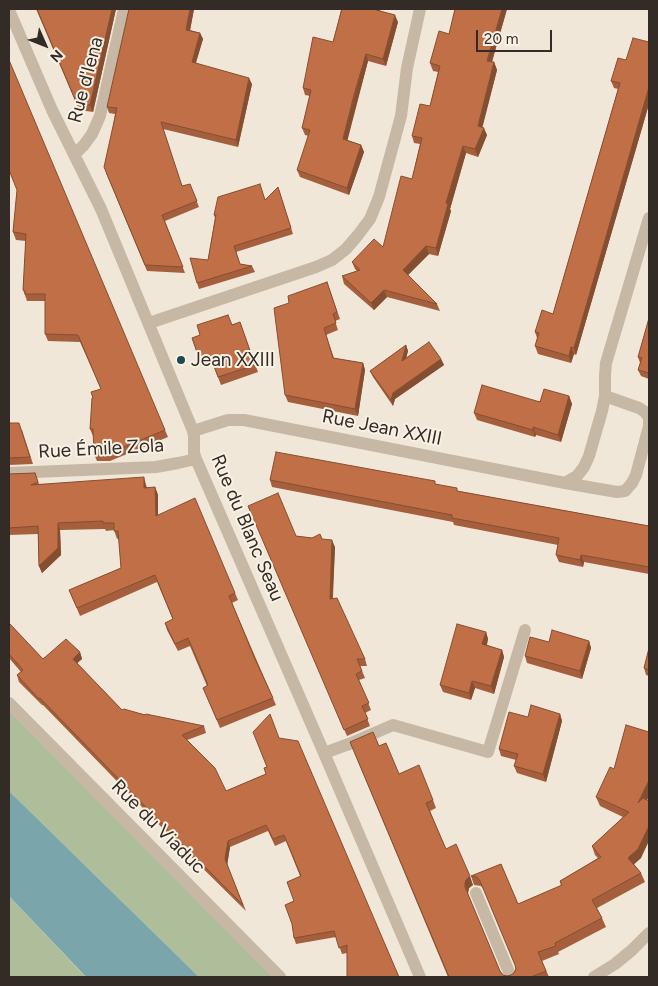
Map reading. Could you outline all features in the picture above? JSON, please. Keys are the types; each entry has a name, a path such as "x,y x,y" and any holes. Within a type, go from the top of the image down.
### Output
{"street":[{"name":"Rue d'Iena","path":"74,155 92,134 100,116 124,9"},
{"path":"149,323 316,267 332,260 346,249 370,219 379,197 401,116 407,68 420,9"},
{"name":"Rue du Blanc Seau","path":"9,10 52,110 101,209 193,431 196,459 420,977"},
{"path":"565,483 577,476 586,462 602,411 606,363 649,218"},
{"name":"Rue Jean XXIII","path":"193,431 228,420 244,420 565,483 617,492 625,491 636,475 649,426 649,418 645,412 638,408 604,396"},
{"name":"Rue Émile Zola","path":"9,472 156,467 196,459"},
{"path":"324,753 393,725 488,752 525,630"},
{"name":"Rue du Viaduc","path":"9,703 280,977"},
{"path":"476,894 510,977"},
{"path":"594,977 615,964 649,933"}],"green space":[{"path":"9,710 273,977 199,977 9,791"},
{"path":"9,896 76,967 86,977 9,977"}],"water":[{"path":"9,791 199,977 86,977 9,896"}],"building":[{"path":"37,9 112,9 90,105 77,104"},
{"path":"129,9 190,9 186,30 200,33 192,62 249,78 236,140 161,122 182,186 190,184 197,201 162,215 183,267 145,265 104,167 117,108 107,107"},
{"path":"342,9 377,9 395,15 383,59 366,54 354,95 343,139 361,145 347,188 297,170 310,130 302,128 311,90 303,88 313,37 333,42"},
{"path":"455,9 502,9 487,61 494,62 478,126 484,128 475,149 463,146 446,203 448,204 436,248 426,246 403,270 437,304 384,290 371,303 342,276 360,270 352,262 374,239 383,247 401,176 412,179 422,138 412,136 420,104 430,106 440,66 430,63 439,31 449,34"},
{"path":"633,38 649,42 649,87 574,348 571,347 569,356 535,346 539,333 535,332 542,310 553,314 620,83 611,81 618,58 626,60"},
{"path":"9,60 165,430 107,454 94,454 93,429 90,429 93,398 91,392 101,389 78,335 45,334 45,294 25,294 23,290 26,234 13,232 17,190 9,170"},
{"path":"260,184 265,200 278,187 291,228 234,246 240,264 252,266 197,283 190,258 208,260 218,197"},
{"path":"327,282 337,312 333,314 336,323 324,328 333,358 363,363 355,409 285,395 274,308 289,303 288,296"},
{"path":"228,315 232,325 240,322 255,365 218,377 210,355 199,358 192,338 200,335 197,325"},
{"path":"649,318 649,373 638,370 642,358 638,357"},
{"path":"429,342 441,359 393,393 391,400 370,371 406,345 402,361"},
{"path":"482,385 540,402 544,389 569,396 558,435 474,413"},
{"path":"9,423 19,423 30,457 9,458"},
{"path":"276,452 435,481 435,484 457,488 457,491 649,526 649,567 581,555 580,560 556,555 559,538 270,480"},
{"path":"35,473 38,482 31,485 144,477 144,488 155,487 156,516 195,498 235,593 229,596 273,698 217,720 203,688 208,685 188,638 175,644 165,623 173,619 155,575 77,608 69,590 121,568 118,531 114,531 114,523 103,523 103,521 58,523 58,548 39,566 38,526 9,528 9,474"},
{"path":"278,493 296,536 312,538 320,534 322,539 332,540 330,599 337,598 365,659 357,659 362,671 356,674 369,703 362,706 368,719 344,730 248,506"},
{"path":"9,623 43,659 66,639 80,652 73,659 122,710 204,726 182,735 215,768 226,791 266,774 264,768 267,767 253,732 270,714 279,738 298,741 399,977 347,977 347,945 339,948 334,931 294,938 292,924 285,905 294,901 287,882 301,876 284,835 273,839 266,825 228,841 225,859 243,905 17,675 23,670 9,654"},
{"path":"457,624 486,632 482,644 502,650 491,686 472,681 469,693 440,685"},
{"path":"552,630 589,641 580,671 525,656 530,637 549,642"},
{"path":"649,648 649,670 644,668"},
{"path":"531,705 560,714 543,774 514,766 518,754 499,749 509,712 528,717"},
{"path":"626,725 649,732 649,780 638,803 643,798 649,801 649,826 638,849 628,858 641,873 592,900 602,918 555,943 556,946 538,952 546,971 531,977 449,977 350,742 373,732 379,746 386,743 399,774 419,765 433,800 426,803 446,849 456,844 470,876 466,880 465,887 500,971 503,975 507,976 514,973 515,965 480,881 477,877 471,876 501,864 518,904 562,885 560,881 601,857 592,846 629,812 596,797 610,767 614,769"}],"place":[{"name":"Jean XXIII","path":"181,360"}]}
